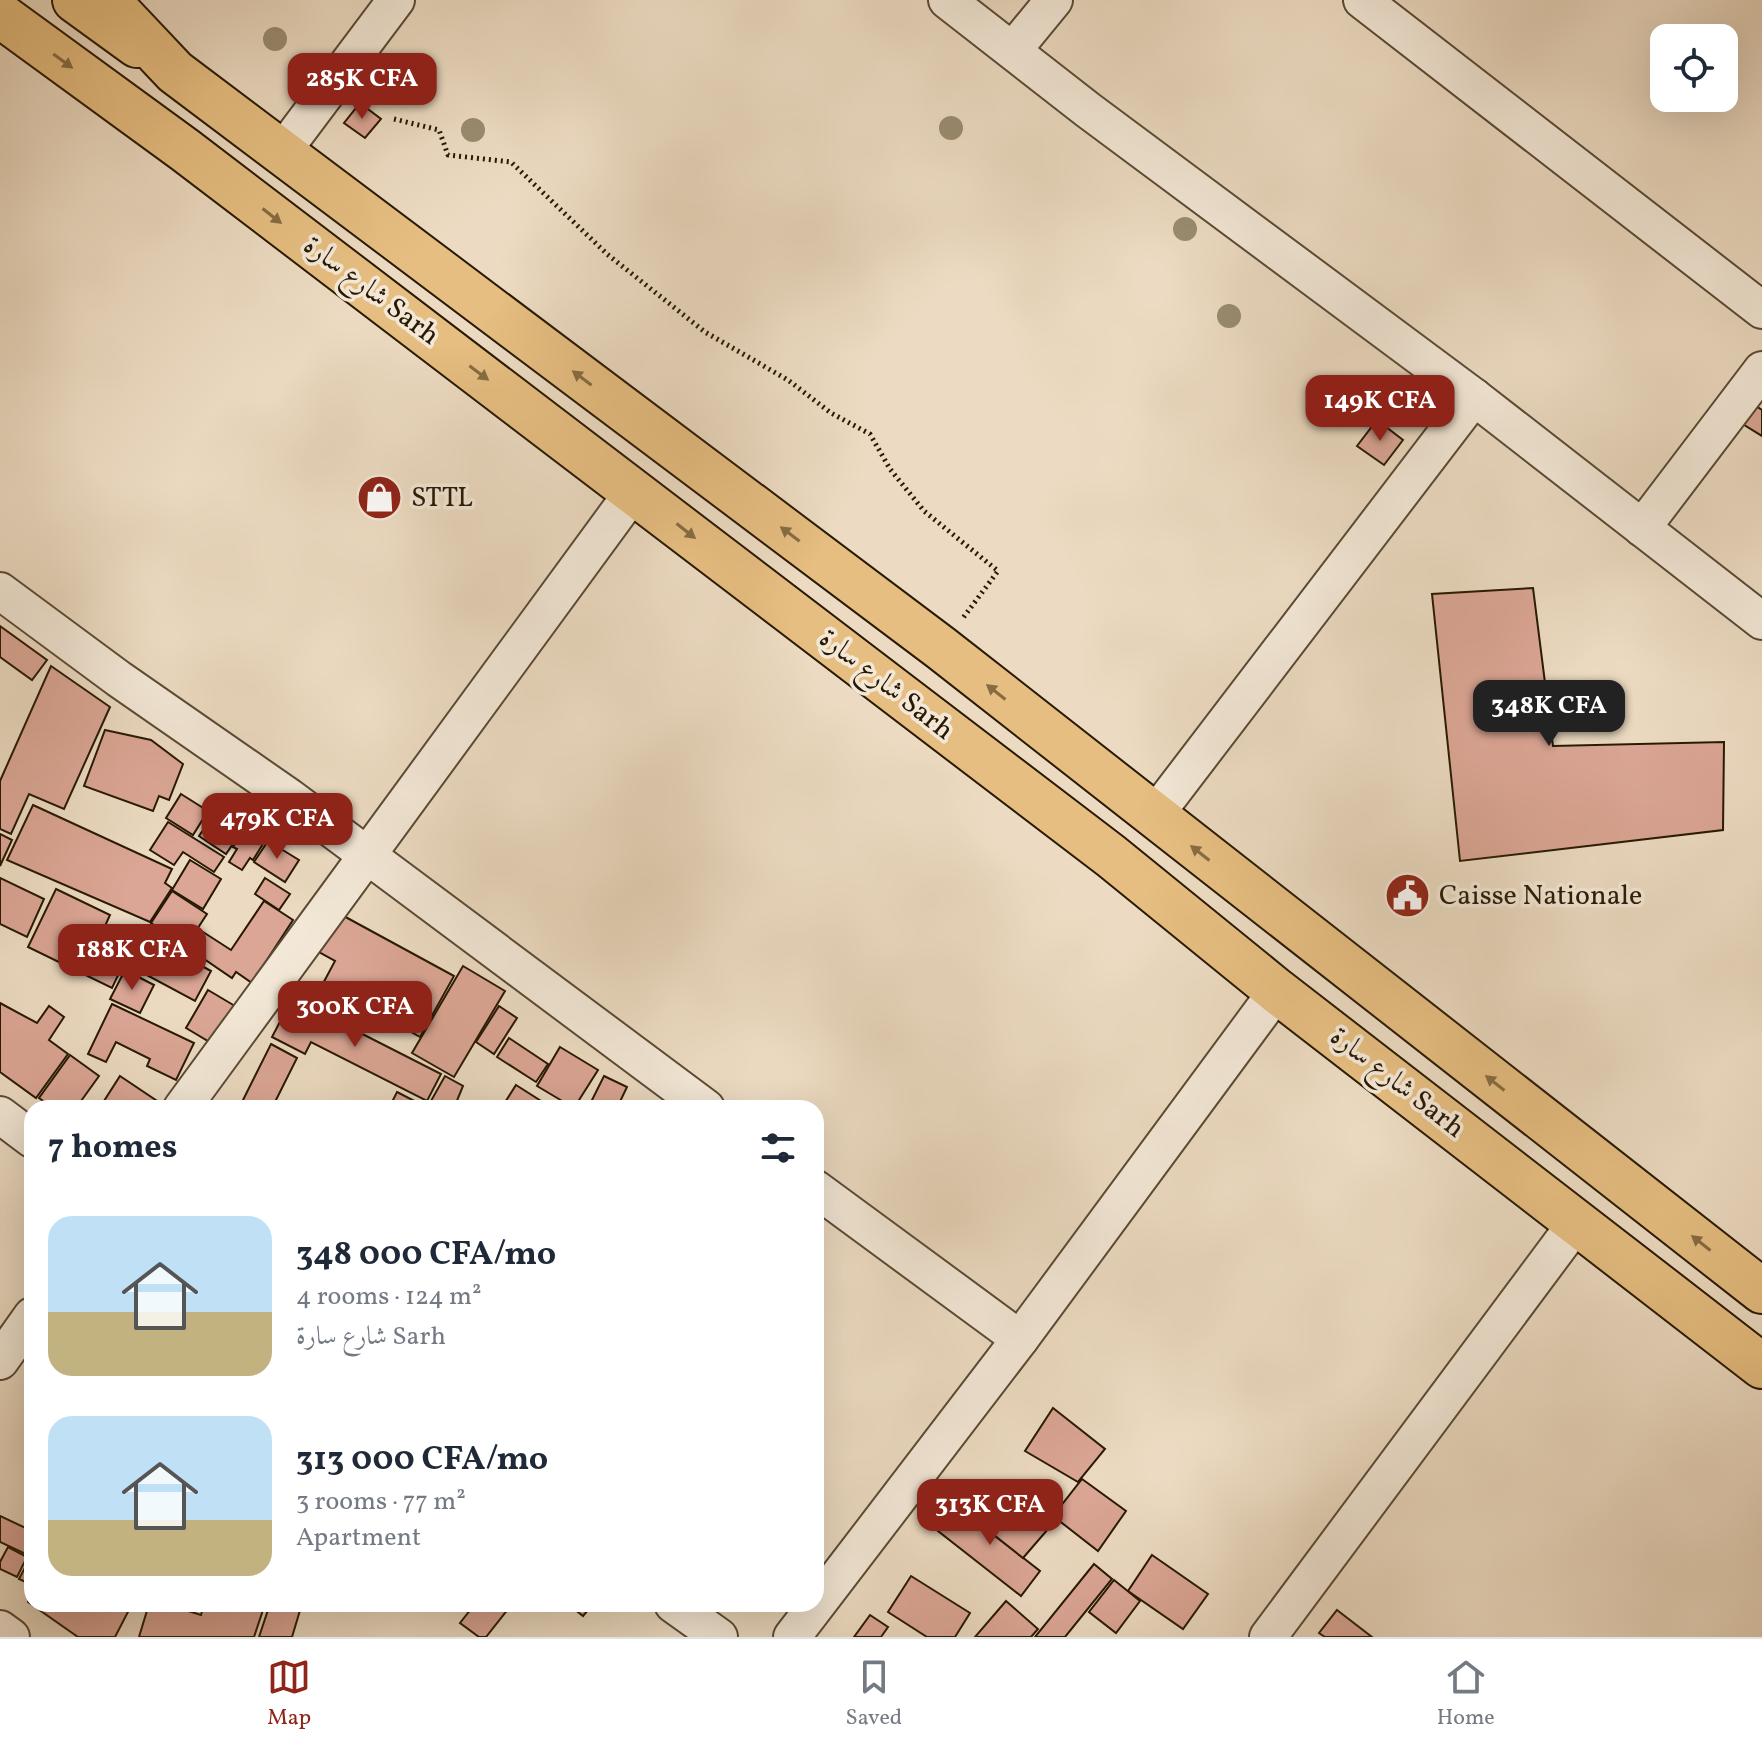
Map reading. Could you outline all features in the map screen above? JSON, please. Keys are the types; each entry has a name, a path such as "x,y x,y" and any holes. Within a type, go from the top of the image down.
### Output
{"main road":[{"name":"شارع سارة Sarh","path":"75,0 941,648 1762,1291"},
{"path":"107,0 175,72"},
{"name":"شارع سارة Sarh","path":"0,15 185,150 1111,856 1277,991 1762,1366"}],"street":[{"path":"282,152 396,0"},
{"path":"947,0 1100,120 1474,397 1762,621"},
{"path":"1013,50 1054,0"},
{"path":"1362,0 1762,310"},
{"path":"1642,528 1762,370"},
{"path":"1154,816 1474,397"},
{"path":"188,1100 634,491"},
{"path":"0,591 369,856 695,1100"},
{"path":"824,1595 1020,1339 1277,991"},
{"path":"0,1115 24,1133"},
{"path":"824,1195 1020,1339"},
{"path":"1268,1637 1577,1222"},
{"path":"0,1361 24,1327"},
{"path":"684,1612 719,1637"},
{"path":"792,1637 811,1612"},
{"path":"0,1629 11,1637"}],"path":[{"path":"394,119 439,130 448,155 511,162 607,254 705,332 788,380 831,413 870,434 890,469 924,511 998,571 941,648"}],"building":[{"path":"360,103 381,119 365,138 344,123"},
{"path":"1753,404 1762,410 1762,436 1741,423"},
{"path":"1377,420 1403,440 1384,465 1357,446"},
{"path":"1533,588 1553,746 1724,742 1723,830 1460,861 1432,594"},
{"path":"0,626 47,660 32,680 0,657"},
{"path":"51,666 110,707 64,809 29,794 11,834 0,829 0,781"},
{"path":"105,730 151,740 183,764 169,800 159,796 153,811 84,786"},
{"path":"181,794 208,811 193,835 166,818"},
{"path":"225,798 252,816 226,854 199,836"},
{"path":"33,805 172,869 165,883 172,888 150,922 7,860"},
{"path":"251,818 271,831 253,860 250,858 242,870 229,862 237,849 233,847"},
{"path":"168,822 224,857 214,872 183,852 174,865 150,850"},
{"path":"0,834 12,840 0,866"},
{"path":"268,841 299,860 285,882 254,862"},
{"path":"190,860 221,879 203,909 172,890"},
{"path":"0,878 44,899 27,937 0,924"},
{"path":"265,878 290,894 279,910 255,894"},
{"path":"56,889 110,915 105,926 135,940 112,988 28,947"},
{"path":"172,891 207,914 186,946 151,923"},
{"path":"264,901 293,920 252,983 236,972 232,978 188,948 200,930 231,950"},
{"path":"340,914 454,976 420,1037 404,1028 409,1018 364,993 356,1009 320,989 335,961 319,952"},
{"path":"147,936 211,971 195,1001 130,966"},
{"path":"463,966 505,991 454,1077 412,1053"},
{"path":"125,970 154,985 140,1013 110,999"},
{"path":"208,990 235,1006 213,1044 186,1028"},
{"path":"308,998 332,1011 329,1017 441,1074 425,1100 311,1042 305,1054 272,1037 285,1012 298,1018"},
{"path":"0,1003 37,1023 49,1006 64,1017 49,1040 68,1054 36,1098 0,1072"},
{"path":"112,1004 194,1043 176,1080 147,1066 150,1059 116,1042 106,1062 88,1054"},
{"path":"499,1006 517,1018 494,1054 476,1042"},
{"path":"509,1038 548,1064 536,1082 497,1057"},
{"path":"271,1044 297,1058 276,1100 243,1100"},
{"path":"560,1047 598,1070 579,1100 561,1100 537,1086"},
{"path":"70,1055 99,1076 82,1100 39,1098"},
{"path":"120,1076 156,1100 105,1100"},
{"path":"445,1076 463,1086 457,1100 432,1100"},
{"path":"604,1076 627,1087 621,1100 592,1100"},
{"path":"516,1085 539,1100 506,1100"},
{"path":"397,1092 412,1100 393,1100"},
{"path":"1053,1408 1105,1449 1078,1482 1025,1451"},
{"path":"1082,1479 1126,1511 1098,1551 1053,1516"},
{"path":"988,1504 1008,1518 994,1535 1040,1571 1021,1596 938,1531 955,1508 974,1522"},
{"path":"1018,1505 1049,1528 1023,1558 994,1535"},
{"path":"0,1516 24,1527 24,1553 0,1542"},
{"path":"8,1547 24,1555 17,1577 0,1569"},
{"path":"1152,1555 1208,1594 1183,1629 1128,1591"},
{"path":"1094,1564 1112,1579 1065,1637 1035,1637"},
{"path":"911,1576 970,1613 955,1637 927,1637 888,1612"},
{"path":"1114,1580 1140,1601 1116,1633 1089,1612"},
{"path":"1006,1601 1038,1629 1031,1637 975,1637"},
{"path":"1337,1610 1372,1637 1325,1637 1319,1633"},
{"path":"42,1612 128,1612 115,1637 78,1637"},
{"path":"147,1612 191,1612 201,1615 202,1612 262,1612 254,1637 139,1637"},
{"path":"267,1612 300,1612 292,1637 259,1637"},
{"path":"469,1612 506,1612 486,1637 479,1637 460,1623"},
{"path":"870,1615 888,1627 881,1637 854,1637"}],"place":[{"name":"STTL","path":"380,498"},
{"name":"Caisse Nationale","path":"1408,896"}]}
